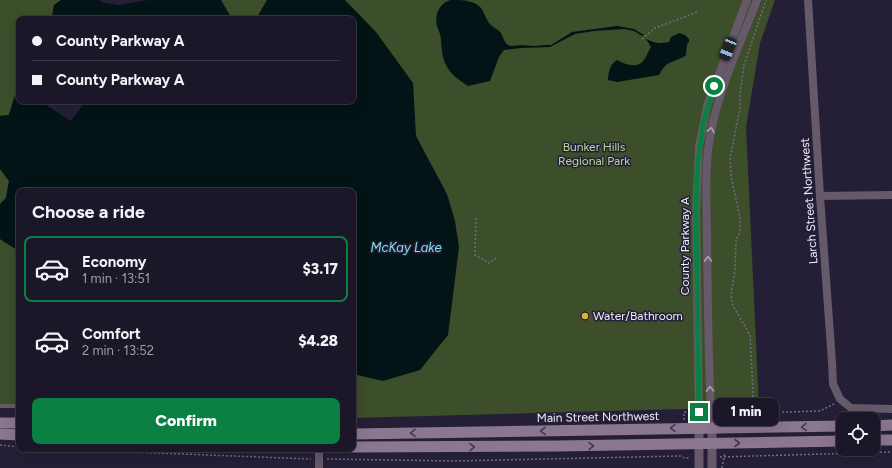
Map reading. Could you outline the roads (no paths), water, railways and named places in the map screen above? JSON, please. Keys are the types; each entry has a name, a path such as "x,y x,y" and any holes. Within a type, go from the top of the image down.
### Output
{"main road":[{"path":"0,423 16,424"},
{"path":"880,426 892,425"},
{"name":"Main Street Northwest","path":"356,434 836,426"},
{"path":"0,434 16,435"},
{"path":"880,440 892,440"},
{"path":"356,447 543,446 836,441"}],"street":[{"name":"County Parkway A","path":"699,428 696,211 699,147 707,106 747,0"},
{"name":"County Parkway A","path":"712,428 708,245 708,151 711,131 719,101 757,0"},
{"name":"Larch Street Northwest","path":"808,0 833,384 840,399 851,408 892,409"},
{"path":"820,196 892,195"},
{"path":"699,428 699,468"},
{"path":"712,428 712,468"},
{"path":"319,452 319,468"}],"lane":[{"path":"0,406 16,406"}],"water":[{"path":"61,0 99,0 104,3 119,5 148,0 221,0 230,16 52,16 54,5"},
{"name":"McKay Lake","path":"267,0 345,0 376,32 413,83 416,136 447,194 455,221 459,247 448,335 420,370 383,381 356,375 356,188 16,188 16,249 0,239 0,204 6,198 9,181 0,169 0,116 9,115 16,94 16,104 46,104 71,121 82,104 356,104 356,16 258,16"},
{"path":"447,1 465,1 480,7 489,23 501,33 505,42 510,46 551,45 572,32 617,26 634,29 644,35 642,36 634,31 624,29 594,31 575,34 550,47 504,50 499,57 490,81 468,86 450,72 446,65 443,56 441,37 436,22 437,13 441,6"},
{"path":"679,33 685,35 689,39 686,55 667,64 659,75 617,82 608,80 610,69 617,60 627,64 637,65 646,58 651,47 646,39 656,43 669,42 671,37"}],"place":[{"name":"Water/Bathroom","path":"585,316"}],"park label":[{"name":"Bunker Hills Regional Park","path":"594,154"}]}
